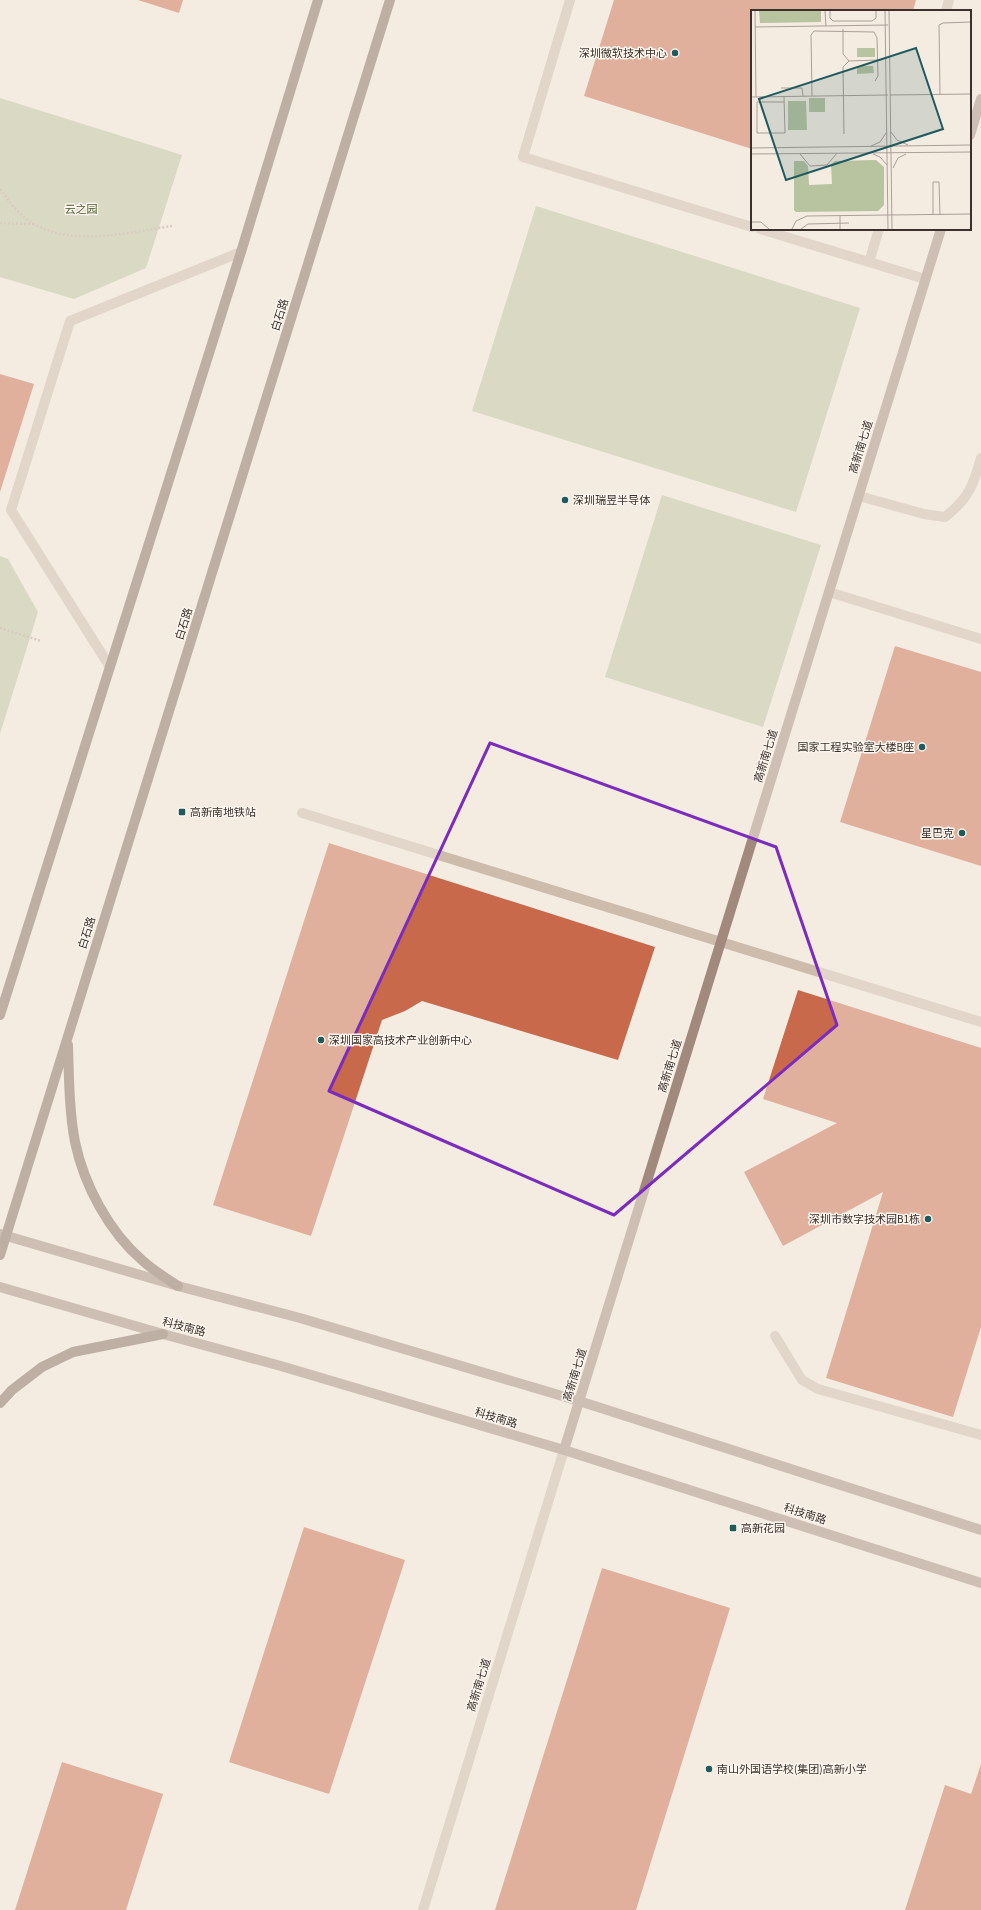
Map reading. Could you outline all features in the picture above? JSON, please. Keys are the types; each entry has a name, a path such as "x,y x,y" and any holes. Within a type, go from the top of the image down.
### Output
{"main road":[{"path":"0,1015 241,252 318,0"},
{"name":"白石路","path":"0,1255 3,1235 68,1035 390,0"},
{"path":"971,132 981,99"},
{"name":"高新南七道","path":"564,1450 941,230"},
{"path":"68,1035 69,1093 75,1142 86,1178 102,1210 117,1234 143,1261 178,1286"},
{"path":"3,1235 178,1286 300,1318 579,1402 981,1530"},
{"name":"科技南路","path":"0,1287 281,1366 564,1450 981,1583"},
{"path":"0,1403 12,1390 42,1368 73,1352 163,1334"}],"street":[{"path":"570,0 522,157 751,227"},
{"path":"946,10 949,0"},
{"path":"763,230 925,279"},
{"path":"869,262 879,230"},
{"path":"110,667 11,510 70,321 241,252"},
{"path":"859,496 924,514 945,516 960,505 972,487 981,458"},
{"path":"829,592 981,639"},
{"path":"302,813 981,1022"},
{"path":"775,1336 802,1380 818,1389 981,1435"},
{"name":"高新南七道","path":"423,1910 564,1450"}],"path":[{"path":"0,189 20,214 34,224 64,235 100,236 172,226"},
{"path":"0,223 34,224"},
{"path":"0,628 41,641"}],"highlighted area":[{"path":"490,743 776,847 837,1025 614,1215 329,1091"}],"green space":[{"name":"云之园","path":"0,98 182,155 146,268 74,299 0,277"},
{"path":"536,206 860,308 796,512 472,411"},
{"path":"662,495 821,545 763,727 605,677"},
{"path":"0,556 8,559 38,612 0,734"}],"building":[{"path":"138,0 183,0 179,13"},
{"name":"深圳微软技术中心","path":"614,0 916,0 913,10 751,10 751,149 584,96"},
{"path":"0,374 34,384 0,492"},
{"name":"国家工程实验室大楼B座","path":"895,646 981,672 981,866 840,822"},
{"name":"深圳国家高技术产业创新中心","path":"329,843 655,947 618,1060 422,1001 405,1011 382,1020 311,1236 213,1205"},
{"name":"深圳市数字技术园B1栋","path":"798,990 981,1048 981,1327 953,1417 826,1378 883,1192 783,1246 744,1172 837,1123 763,1099"},
{"path":"304,1527 405,1560 329,1794 229,1762"},
{"path":"602,1568 730,1608 636,1910 495,1910"},
{"path":"62,1762 163,1794 126,1910 15,1910"},
{"path":"981,1764 981,1910 905,1910 945,1785 971,1794"}],"place":[{"name":"深圳微软技术中心","path":"675,53"},
{"name":"深圳瑞昱半导体","path":"565,500"},
{"name":"国家工程实验室大楼B座","path":"922,747"},
{"name":"高新南地铁站","path":"182,812"},
{"name":"星巴克","path":"962,833"},
{"name":"深圳国家高技术产业创新中心","path":"321,1040"},
{"name":"深圳市数字技术园B1栋","path":"928,1219"},
{"name":"高新花园","path":"733,1528"},
{"name":"南山外国语学校(集团)高新小学","path":"709,1769"}]}
